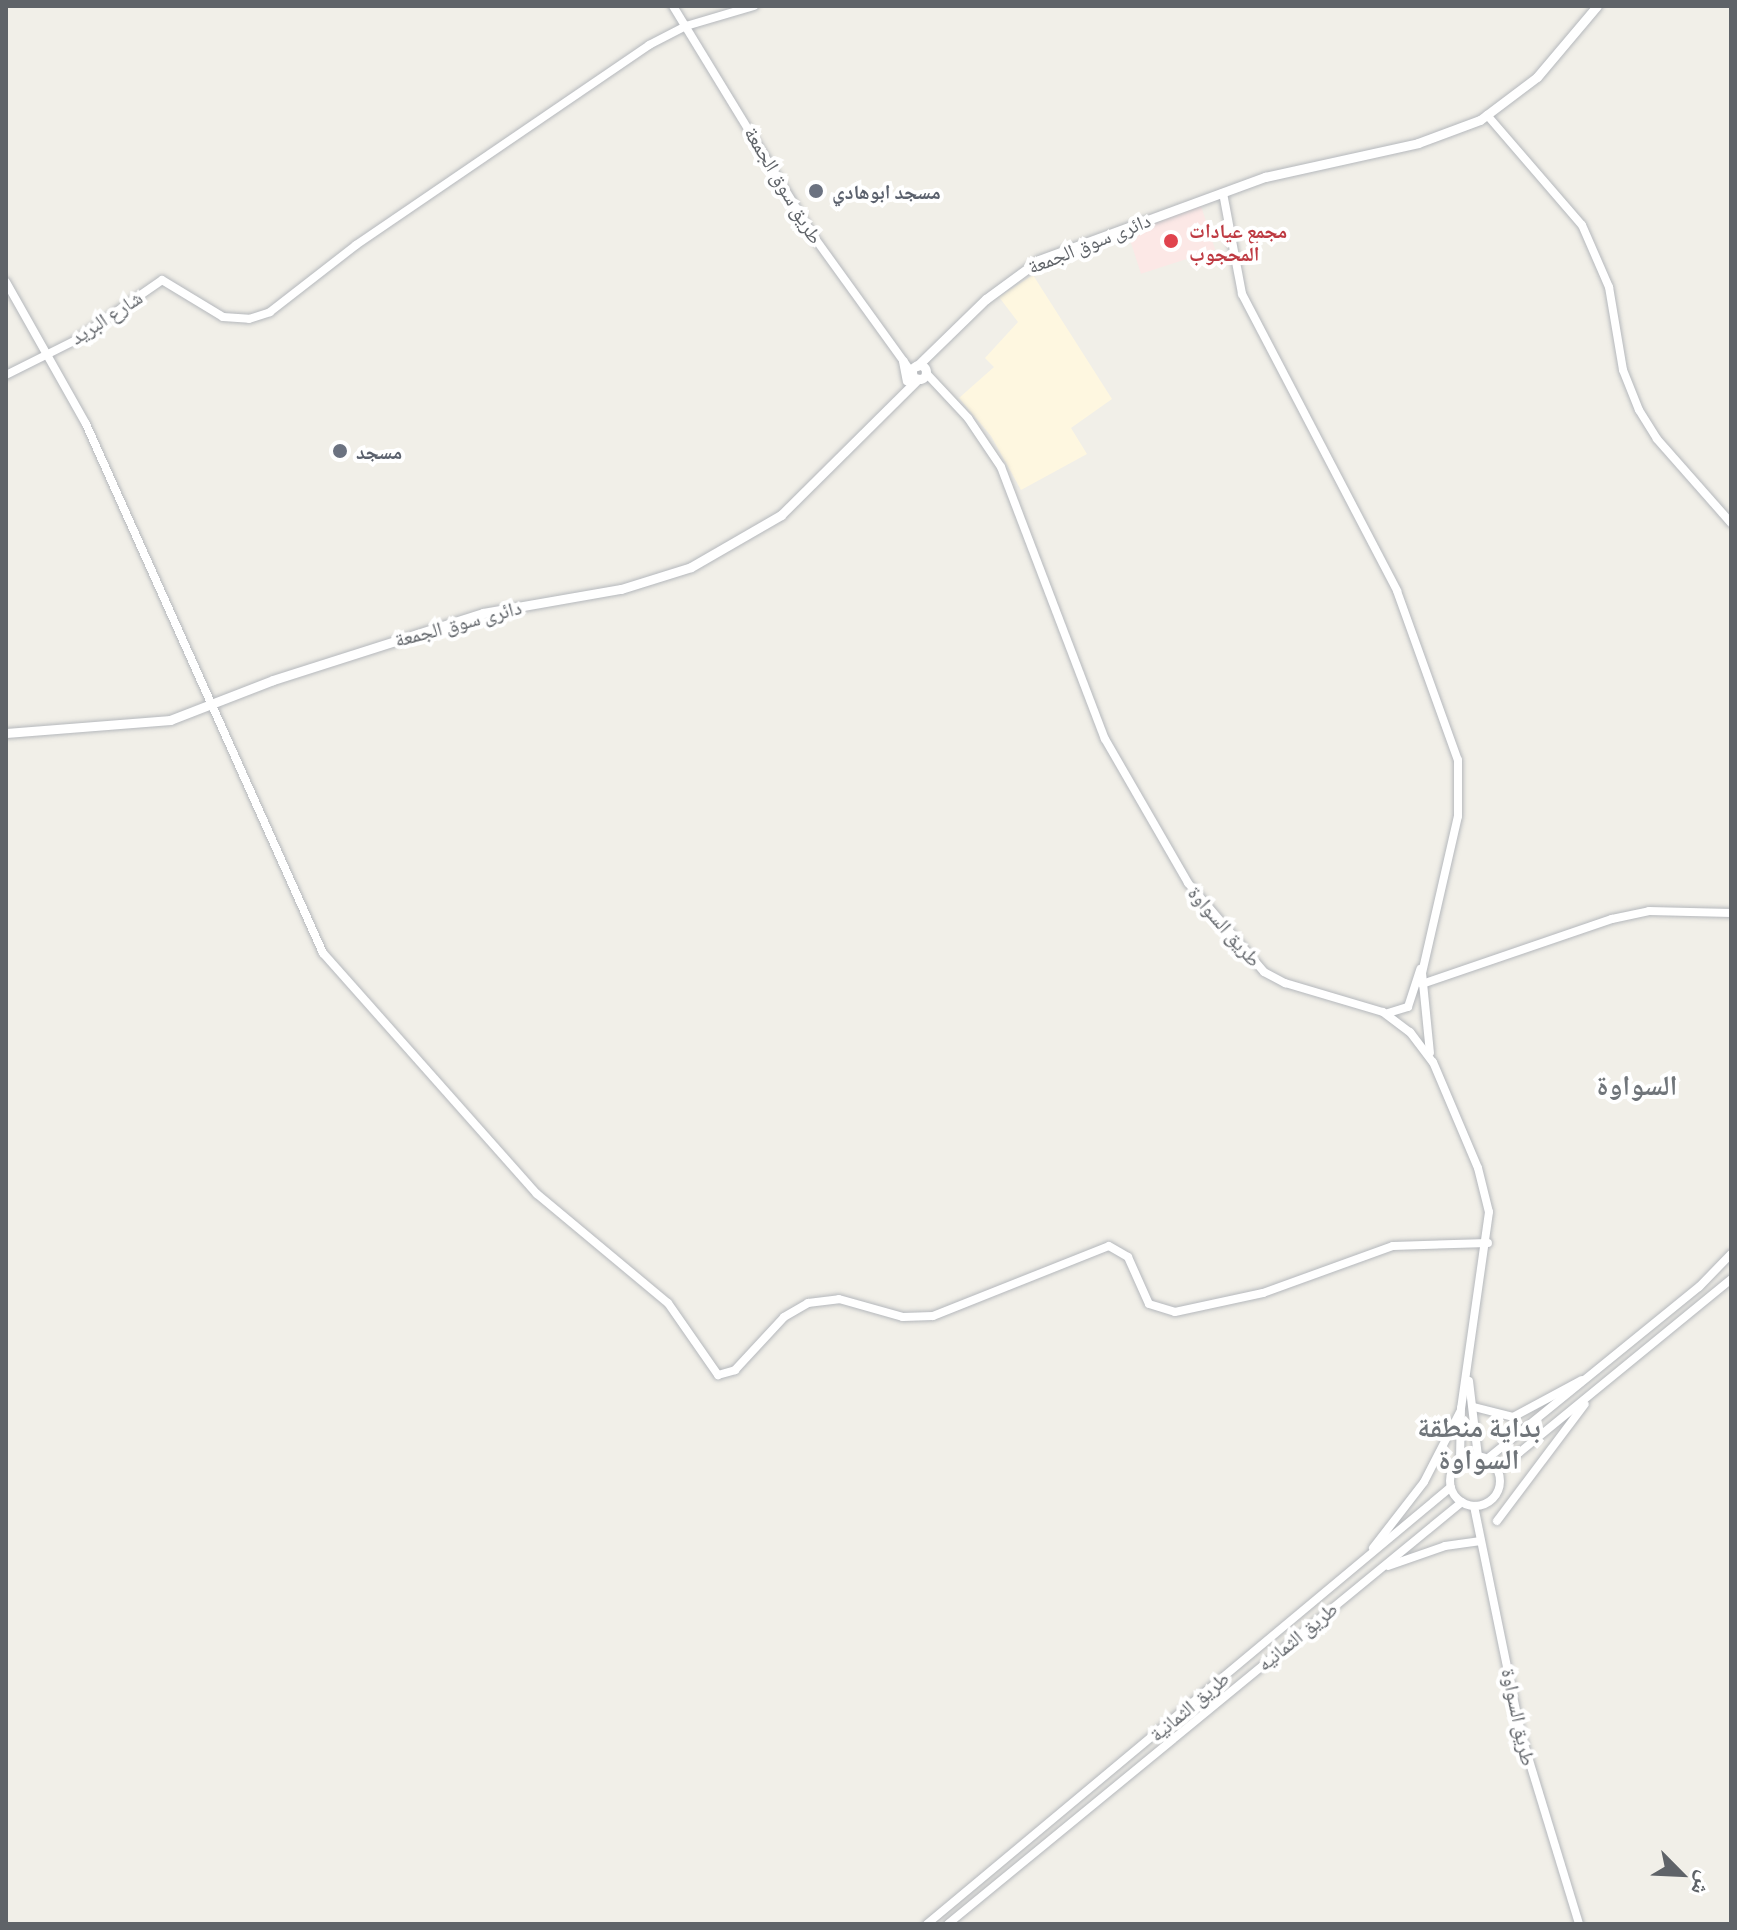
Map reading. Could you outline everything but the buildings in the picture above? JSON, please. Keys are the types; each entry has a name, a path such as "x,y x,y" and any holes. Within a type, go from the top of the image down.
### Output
{"main road":[{"name":"دائرى سوق الجمعة","path":"6,733 158,723 211,708 273,680 483,613 638,585 705,561 754,533 808,493 921,375 986,299 1029,265 1223,193 1316,163 1429,139 1487,115 1537,77 1597,6"},
{"path":"902,360 907,375 905,390"}],"street":[{"name":"طريق سوق الجمعة","path":"673,6 814,237 902,360"},
{"path":"686,26 754,6"},
{"name":"شارع البريد","path":"6,375 49,350 74,341 162,280 223,317 249,319 270,312 356,245 557,106 686,26"},
{"path":"1487,115 1582,225 1609,287 1623,370 1639,410 1657,439 1731,523"},
{"path":"1223,193 1242,294 1397,591 1454,747 1460,780 1458,816 1424,953 1408,1007 1398,1014 1380,1011"},
{"path":"6,282 49,350 330,964 537,1194 668,1303 718,1375 735,1370 784,1317 808,1303 839,1299 903,1317 933,1316 1109,1246 1128,1257 1149,1304 1175,1312 1263,1293 1393,1246 1488,1243"},
{"name":"طريق السواوة","path":"902,360 968,418 1001,467 1105,739 1188,883 1264,972 1285,983 1380,1011 1410,1032 1433,1062 1486,1193 1488,1243 1461,1411 1460,1461"},
{"path":"1422,984 1612,919 1649,911 1731,913"},
{"path":"1424,953 1422,984 1433,1062"},
{"path":"1731,1254 1586,1379 1482,1457 1460,1461 1451,1473 1451,1487 1462,1502 1474,1506 1496,1495 1498,1470 1731,1279"},
{"path":"1468,1376 1482,1457 1498,1470"},
{"path":"1474,1407 1513,1417 1557,1389 1586,1379"},
{"path":"1497,1521 1594,1393"},
{"path":"1370,1554 1424,1482 1461,1411"},
{"name":"طريق الثمانية","path":"927,1924 1451,1487"},
{"name":"طريق الثمانيه","path":"948,1924 1462,1502"},
{"name":"طريق السواوة","path":"1474,1506 1521,1734 1579,1924"},
{"path":"1380,1568 1445,1546 1481,1541"}],"shaded area":[{"name":"مجمع عيادات المحجوب","path":"1201,206 1215,250 1141,274 1127,230"},
{"path":"1033,275 1112,399 1071,428 1087,454 1021,490 991,436 959,398 994,367 985,358 1018,322 999,297"}],"place":[{"name":"مسجد ابوهادي","path":"816,191"},
{"name":"مجمع عيادات المحجوب","path":"1171,241"},
{"name":"مسجد","path":"340,451"}],"district":[{"name":"السواوة","path":"1637,1084"},
{"name":"بداية منطقة السواوة","path":"1479,1442"}]}
